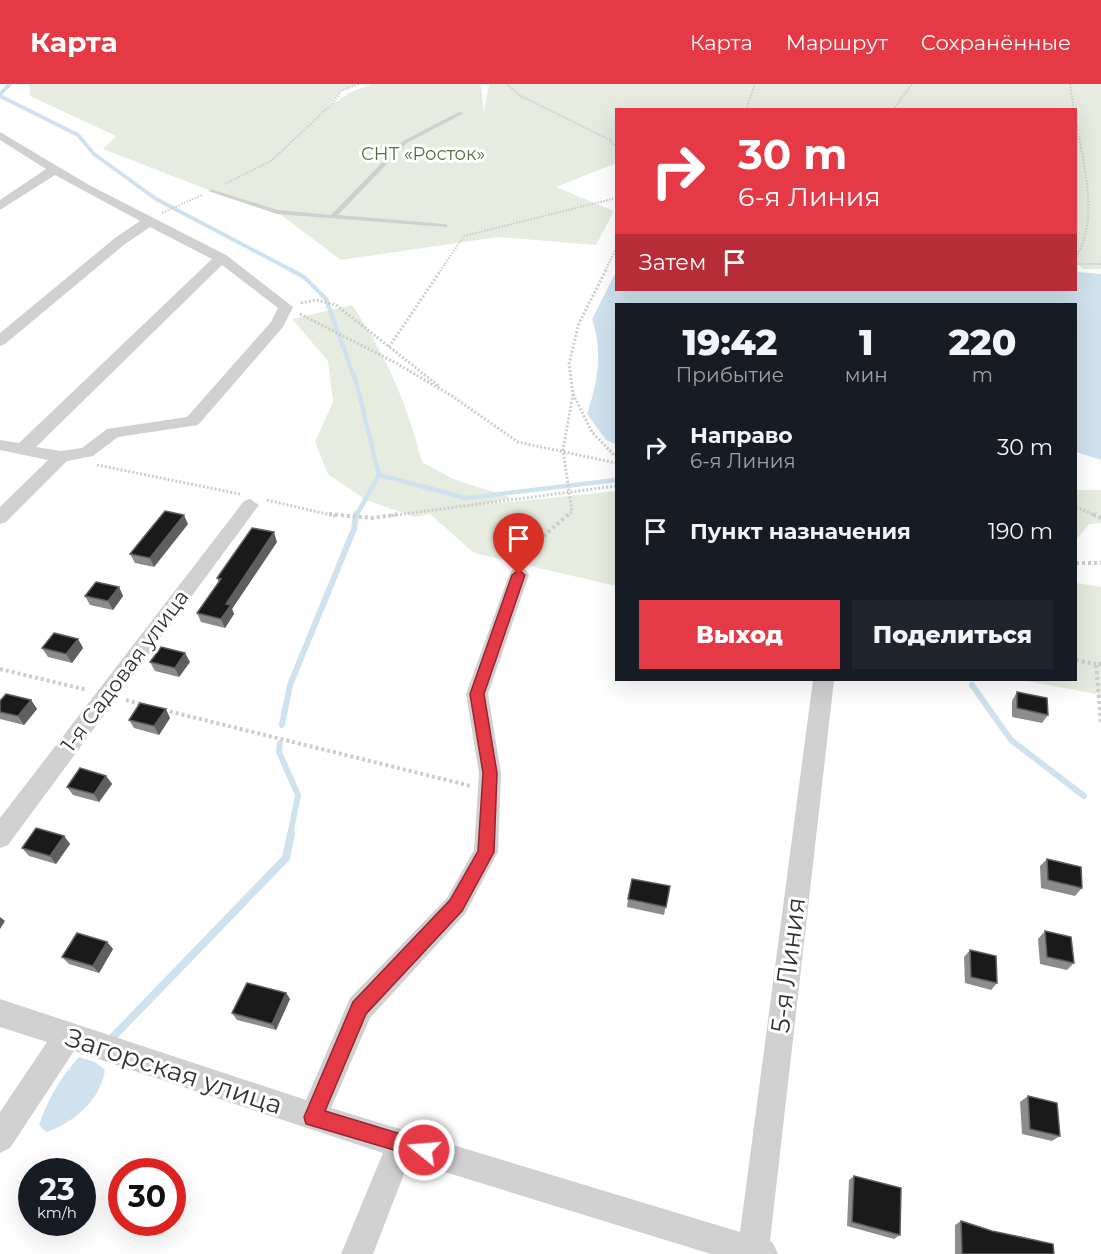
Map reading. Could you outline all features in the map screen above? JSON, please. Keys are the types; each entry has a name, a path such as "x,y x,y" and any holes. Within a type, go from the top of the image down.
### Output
{"street":[{"path":"0,135 148,222 221,258 286,307 278,324 192,421 113,433 87,452 60,457 0,446"},
{"path":"0,207 55,169"},
{"path":"0,341 120,242 148,222"},
{"path":"23,449 221,258"},
{"path":"0,518 60,457"},
{"name":"1-я Садовая улица","path":"0,837 250,499"},
{"path":"313,1117 360,1008 456,906 486,852 490,773 477,694 519,575"},
{"name":"5-я Линия","path":"758,1252 824,681"},
{"name":"Загорская улица","path":"0,1013 313,1117 758,1252"},
{"path":"0,1138 68,1035"},
{"path":"357,1254 402,1143"}],"lane":[{"path":"333,216 405,142 461,113"},
{"path":"211,191 277,212 445,226"}],"path":[{"path":"148,222 150,218 271,161 333,103 341,91 359,84"},
{"path":"507,84 519,95 609,140 615,146"},
{"path":"747,108 755,84"},
{"path":"894,108 912,84"},
{"path":"1070,84 1074,108"},
{"path":"1077,127 1086,180 1088,224 1082,251 1077,256"},
{"path":"389,347 464,236 615,198"},
{"path":"519,575 539,540 572,512 563,450 573,394 569,364 579,323 615,251"},
{"path":"1077,264 1101,264"},
{"path":"316,300 336,305 453,396 518,442 615,463"},
{"path":"286,307 396,363 453,396"},
{"path":"573,394 592,432 615,456"},
{"path":"60,457 340,517 372,518 569,490 615,486"},
{"path":"1077,507 1101,518"},
{"path":"1077,563 1101,563"},
{"path":"1077,660 1099,664 1101,723"},
{"path":"0,669 489,791"}],"green space":[{"name":"СНТ «Росток»","path":"29,84 359,84 341,91 327,108 349,93 372,84 478,84 481,85 484,113 489,84 1101,84 1101,269 1083,269 1077,263 1077,108 615,108 615,164 556,187 614,211 596,245 498,237 341,260 277,212 211,191 103,149 116,136 30,96"},
{"path":"352,305 375,342 394,380 410,420 422,462 453,479 512,498 481,505 615,491 615,586 474,553 430,514 415,517 366,500 328,474 315,442 333,402 328,361 292,319"},
{"path":"1077,490 1101,490 1101,523 1089,524 1077,539"},
{"path":"1077,583 1101,587 1101,695 1027,681 1077,681"}],"water":[{"path":"1077,272 1101,274 1101,460 1077,452 1077,303 615,303 615,444 606,440 587,414 598,366 597,343 592,319 615,274 615,291 1077,291"},
{"path":"79,1057 95,1062 105,1070 98,1091 76,1116 46,1132 39,1125 46,1106 60,1081"}],"building":[{"path":"165,511 184,515 150,558 130,554"},
{"path":"252,528 274,532 226,604 231,605 221,619 197,613 221,579 217,578"},
{"path":"96,582 119,587 108,601 85,596"},
{"path":"54,633 78,639 66,654 42,648"},
{"path":"161,647 185,653 175,668 150,662"},
{"path":"1017,692 1047,698 1048,715 1017,708"},
{"path":"6,694 31,700 18,716 0,712 0,701"},
{"path":"140,703 166,709 154,726 129,720"},
{"path":"80,768 106,776 94,794 67,787"},
{"path":"36,828 64,836 50,856 22,848"},
{"path":"1047,859 1081,867 1082,888 1048,880"},
{"path":"632,879 670,886 666,907 628,899"},
{"path":"1045,931 1071,937 1074,963 1047,957"},
{"path":"77,933 107,942 93,966 62,957"},
{"path":"970,950 996,956 997,983 971,977"},
{"path":"247,983 286,993 272,1024 232,1013"},
{"path":"1028,1096 1057,1103 1060,1136 1030,1129"},
{"path":"854,1176 901,1188 900,1235 852,1222"},
{"path":"961,1221 992,1231 1053,1244 1054,1254 962,1254"}],"waterway":[{"path":"0,94 10,84"},
{"path":"0,96 78,135 94,154 156,199 293,271"},
{"path":"291,270 304,277 326,299 357,385 379,475"},
{"path":"356,516 379,475"},
{"path":"379,475 466,498 615,480"},
{"path":"282,725 290,685 354,529 356,514"},
{"path":"972,685 1011,740 1084,796"},
{"path":"280,743 279,752 298,795 290,836"},
{"path":"111,1039 286,858 291,834"}],"route":[{"path":"424,1150 313,1117 360,1008 410,952 456,906 486,852 490,773 477,694 519,575"}]}
